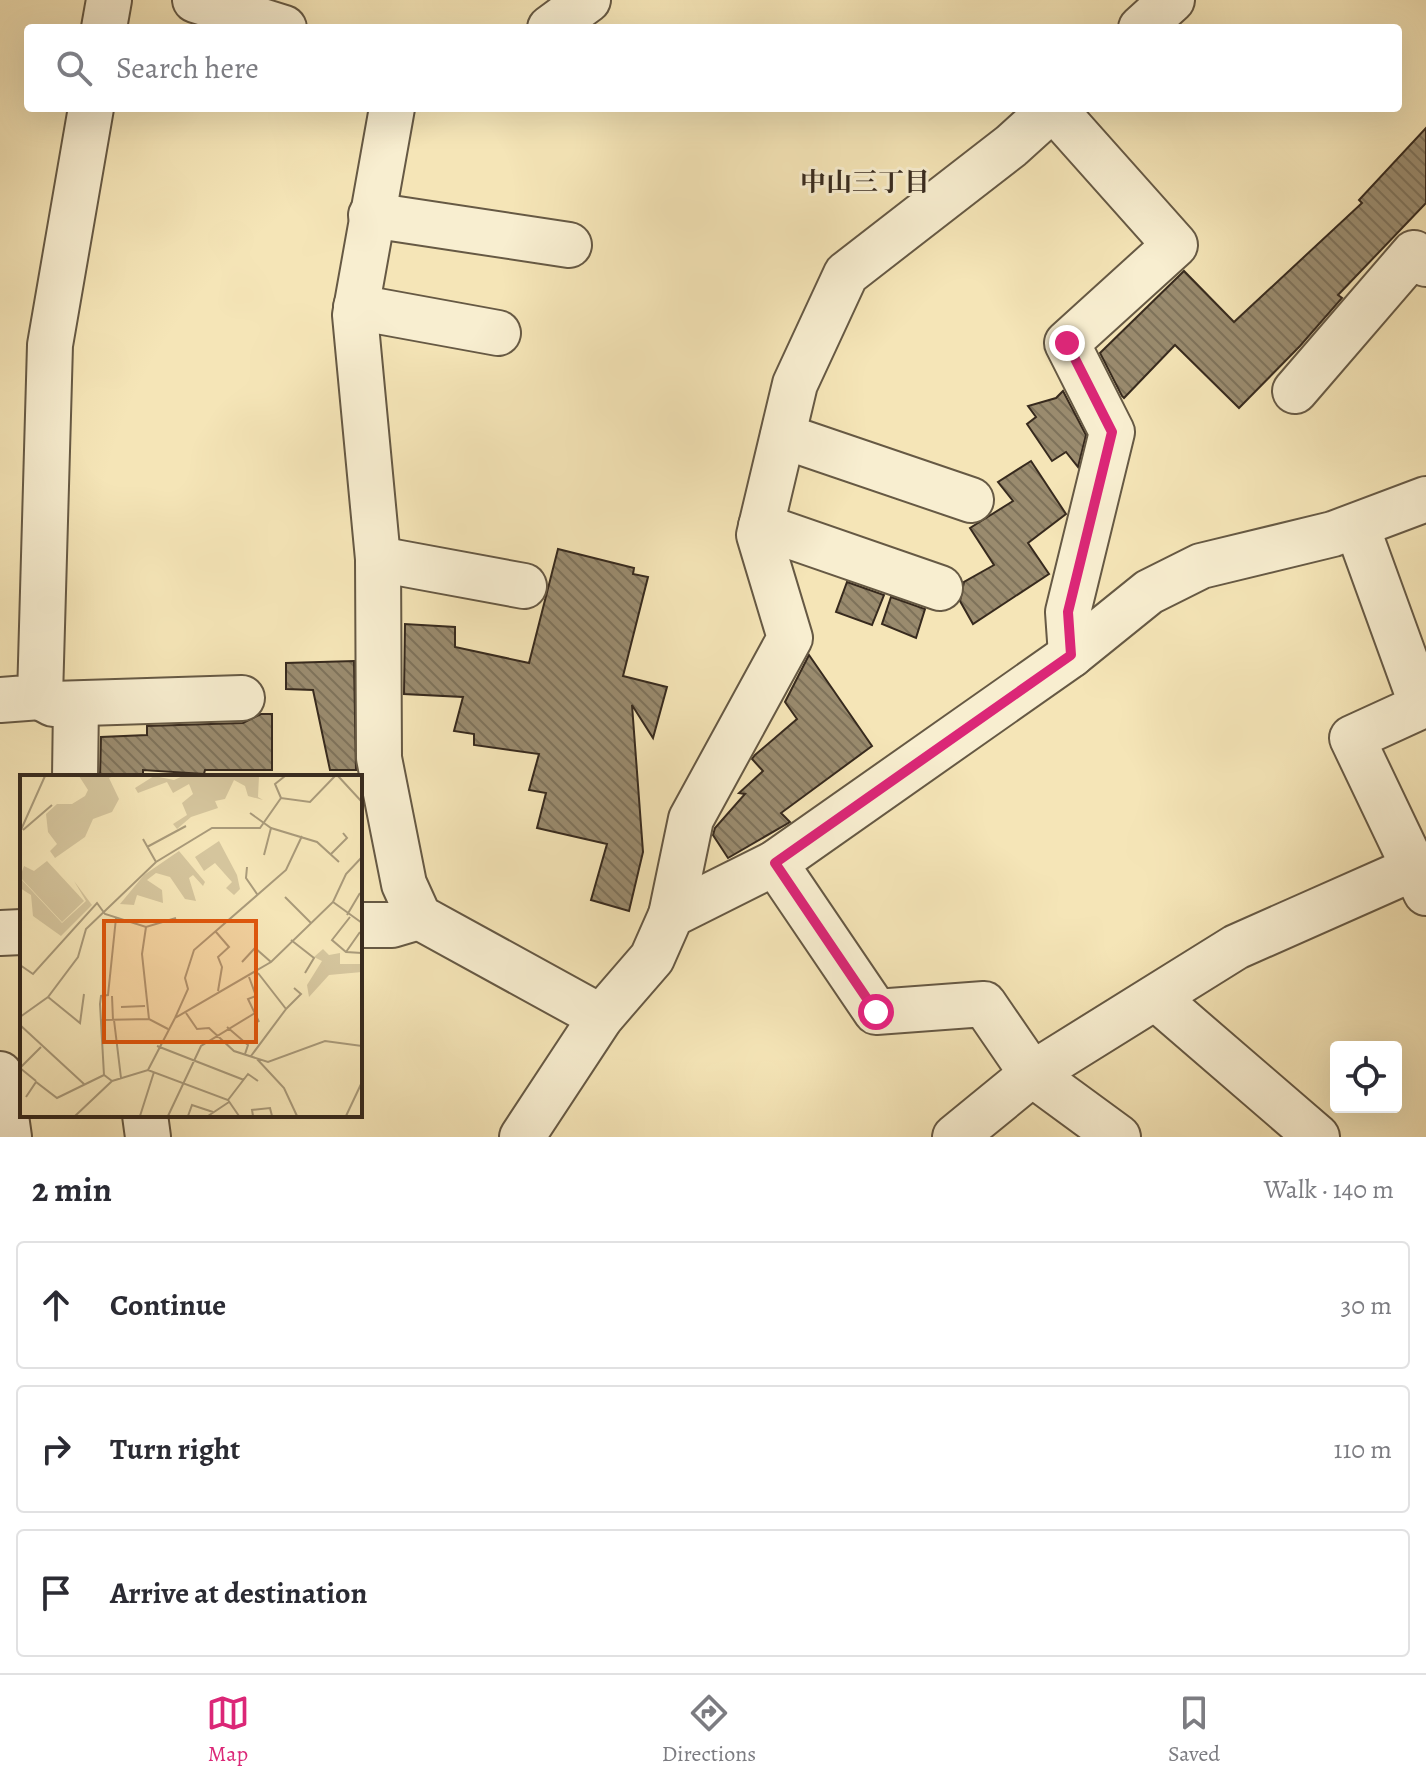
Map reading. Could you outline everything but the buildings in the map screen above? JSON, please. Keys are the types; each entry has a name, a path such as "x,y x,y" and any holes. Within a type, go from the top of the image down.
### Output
{"street":[{"path":"105,24 109,0"},
{"path":"195,0 271,24"},
{"path":"555,24 588,0"},
{"path":"1145,24 1172,0"},
{"path":"74,775 39,701 50,345 90,112"},
{"path":"391,112 356,307 378,559 379,758 374,801 419,917 601,1017"},
{"path":"522,1137 601,1017 652,958 671,915 691,819 790,638 759,535 795,384 846,274 1011,146 1049,112"},
{"path":"1057,112 1175,245 1067,343 1112,432 1068,612 1071,655"},
{"path":"371,215 569,245"},
{"path":"1295,391 1414,253 1426,264"},
{"path":"356,307 498,333"},
{"path":"783,436 971,500"},
{"path":"671,915 775,863 1071,655 1149,592 1201,566 1357,527 1426,499"},
{"path":"761,526 940,588"},
{"path":"955,1137 1032,1074 1236,947 1419,881 1352,738 1422,706 1357,527"},
{"path":"378,559 524,586"},
{"path":"39,701 242,698"},
{"path":"775,863 876,1012 984,1004 1032,1074 1118,1137"},
{"path":"362,925 392,925 419,917"},
{"path":"0,933 20,932"},
{"path":"1156,998 1317,1137"},
{"path":"0,1074 9,1137"},
{"path":"145,1117 148,1137"}],"district":[{"name":"中山三丁目","path":"865,182"}],"route":[{"path":"876,1012 775,863 1071,655 1068,612 1112,432 1067,343"}]}
